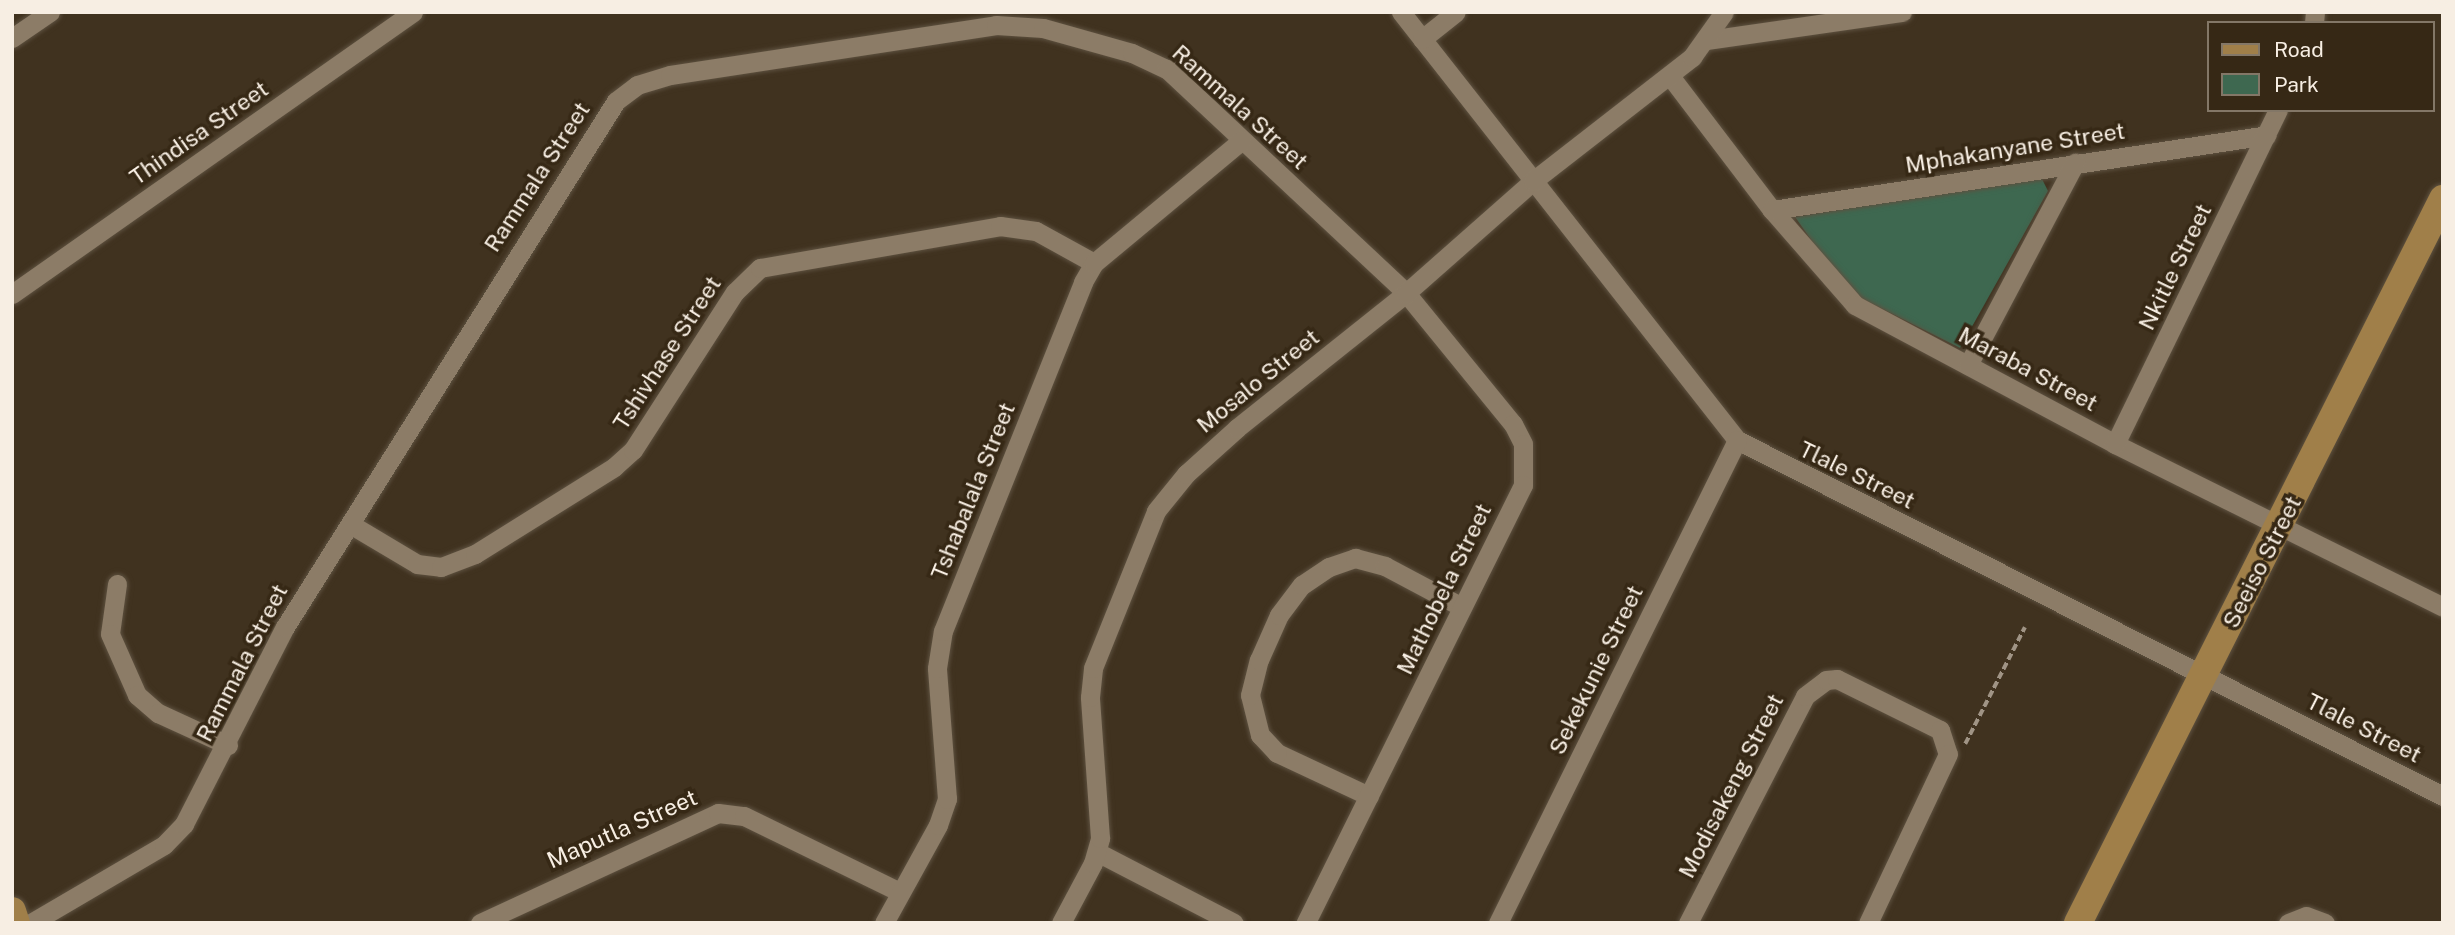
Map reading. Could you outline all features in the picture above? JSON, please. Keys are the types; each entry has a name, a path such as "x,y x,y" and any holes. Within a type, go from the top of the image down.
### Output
{"street":[{"path":"12,38 50,12"},
{"name":"Thindisa Street","path":"12,294 413,12"},
{"name":"Tlale Street","path":"1401,12 1718,422 1737,440 2443,796"},
{"path":"1422,39 1456,12"},
{"name":"Mosalo Street","path":"1061,923 1097,852 1097,766 1090,681 1128,574 1156,511 1186,474 1237,428 1406,293 1533,181 1670,76 1707,40 1724,12"},
{"path":"1707,40 1902,12"},
{"name":"Rammala Street","path":"31,923 170,839 184,824 228,745 285,627 600,120 616,101 651,79 996,25 1027,26 1153,60 1182,82 1406,293"},
{"name":"Maraba Street","path":"1670,76 1772,210 1855,305 2115,444 2443,607"},
{"name":"Nkitle Street","path":"2115,444 2277,112"},
{"name":"Mphakanyane Street","path":"1772,210 2266,135"},
{"name":"Tshabalala Street","path":"884,923 938,825 947,799 937,668 943,631 1094,262 1242,141"},
{"path":"1968,365 2075,163"},
{"name":"Seeiso Street","path":"2078,923 2281,526 2443,199"},
{"name":"Tshivhase Street","path":"350,524 417,565 441,567 475,554 614,467 633,450 735,292 760,268 1000,226 1036,231 1094,262"},
{"name":"Mathobela Street","path":"1306,923 1523,485 1523,444 1513,424 1406,293"},
{"name":"Sekekunie Street","path":"1498,923 1737,440"},
{"path":"1369,796 1277,753 1259,735 1250,695 1259,660 1279,615 1302,585 1329,567 1355,558 1385,566 1462,607"},
{"path":"117,584 110,634 136,695 158,713 228,745"},
{"name":"Modisakeng Street","path":"1688,923 1759,780 1812,687 1826,680 1849,682 1940,730 1947,758"},
{"path":"1868,923 1947,758"},
{"name":"Maputla Street","path":"480,923 718,813 744,816 900,892"},
{"path":"1097,852 1234,923"},
{"path":"12,911 16,923"},
{"path":"2289,921 2306,916 2325,923"}],"path":[{"path":"1947,758 1963,748 2025,627"}],"green space":[{"path":"2041,177 2048,191 1960,348 1847,291 1795,217"}]}
